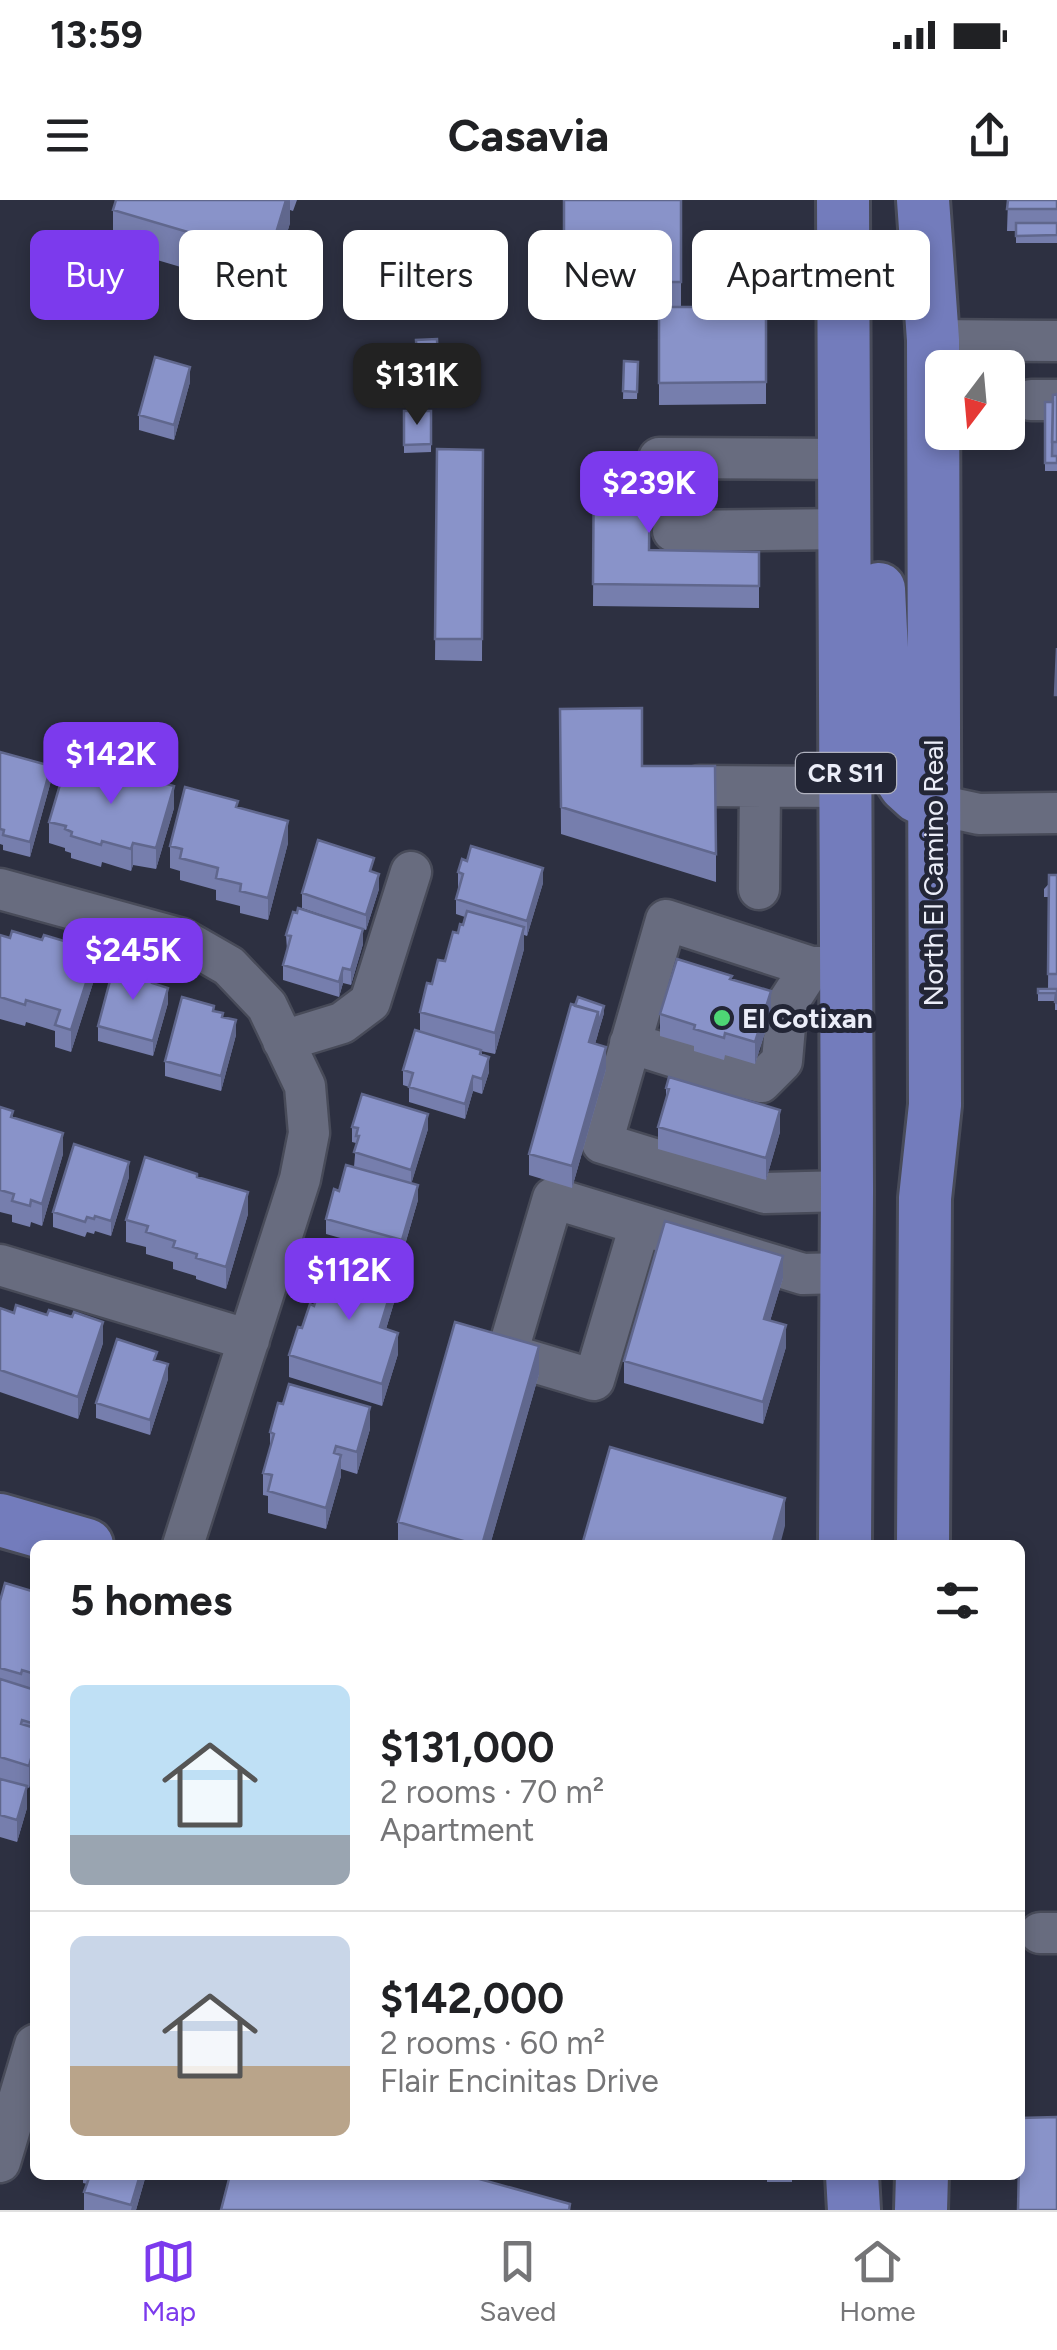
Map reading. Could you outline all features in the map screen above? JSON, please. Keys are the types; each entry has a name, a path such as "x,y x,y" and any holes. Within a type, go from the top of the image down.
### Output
{"main road":[{"name":"CR S11","path":"843,200 846,787 828,967 847,1191 846,1540"},
{"name":"North El Camino Real","path":"923,200 932,340 935,1104 925,1198 923,1540"},
{"path":"845,490 877,536 887,757 905,785 933,804"},
{"path":"0,1520 70,1540"},
{"path":"852,2180 854,2210"},
{"path":"921,2210 922,2180"}],"street":[{"path":"932,340 1057,341"},
{"path":"658,458 845,490"},
{"path":"673,531 845,490"},
{"path":"698,786 846,787"},
{"path":"760,787 760,889"},
{"path":"933,804 980,814 1057,813"},
{"path":"283,1041 342,1024 370,1002 411,872"},
{"path":"0,889 182,939 229,966 267,1006 305,1086 309,1133 300,1179 185,1540"},
{"path":"828,967 666,920 602,1144 697,1166 765,1193 847,1191"},
{"path":"630,1043 761,1082 782,1061 787,1004 828,967"},
{"path":"714,1112 725,1073"},
{"path":"640,1225 594,1380 507,1354 554,1198 803,1274 846,1273"},
{"path":"0,1265 249,1340"},
{"path":"0,2162 30,2061"}],"building":[{"path":"116,200 286,200 277,230 181,230 113,210"},
{"path":"564,200 681,200 681,282 672,282 672,230 564,230"},
{"path":"1008,200 1057,200 1057,209 1007,209"},
{"path":"1016,223 1057,223 1057,235 1016,236"},
{"path":"672,307 692,307 692,320 766,320 766,382 659,383 659,320 672,320"},
{"path":"437,339 438,362 417,362 416,340"},
{"path":"155,357 190,367 174,425 139,415"},
{"path":"624,361 638,362 637,392 623,391"},
{"path":"1057,394 1057,442 1052,442 1053,395"},
{"path":"1045,402 1053,402 1052,456 1057,456 1057,463 1045,463"},
{"path":"404,411 431,411 431,444 404,445"},
{"path":"437,449 483,450 482,639 435,639"},
{"path":"594,453 650,454 649,550 759,552 759,586 593,584"},
{"path":"642,708 642,766 715,766 716,854 561,807 560,709"},
{"path":"0,752 51,766 30,842 3,835 4,830 0,829"},
{"path":"67,761 174,786 156,848 133,843 131,849 102,841 101,845 71,836 66,826 49,822"},
{"path":"185,787 238,801 236,807 288,821 268,898 240,891 241,884 216,878 218,868 180,858 182,849 170,846"},
{"path":"318,840 374,858 370,871 379,874 366,915 302,893"},
{"path":"471,846 543,868 527,921 456,899 463,874 458,872 462,859 467,861"},
{"path":"1049,875 1057,875 1057,974 1048,974"},
{"path":"298,908 363,929 351,970 343,968 339,982 283,965 291,936 286,935"},
{"path":"467,911 524,927 495,1033 420,1012 427,983 432,984 438,960 445,961 453,932 458,933"},
{"path":"12,931 81,946 79,953 94,958 71,1030 55,1025 60,1010 0,997 0,935 10,938"},
{"path":"677,959 771,991 755,1042 725,1033 724,1038 660,1014"},
{"path":"115,962 147,970 146,977 153,979 152,983 168,988 153,1041 98,1026"},
{"path":"1038,989 1057,989 1057,1003 1056,993 1038,993"},
{"path":"182,997 214,1006 213,1011 223,1013 222,1017 236,1020 221,1076 165,1061"},
{"path":"578,997 604,1006 598,1025 598,1012 575,1006"},
{"path":"571,1004 598,1012 589,1042 606,1047 572,1166 529,1154"},
{"path":"415,1030 481,1050 480,1054 489,1057 482,1079 473,1076 465,1104 409,1087 413,1073 403,1070"},
{"path":"669,1077 780,1110 766,1158 658,1127"},
{"path":"362,1094 428,1114 411,1170 354,1152 359,1136 358,1128 352,1127"},
{"path":"0,1107 13,1111 11,1117 63,1133 42,1204 31,1200 30,1206 12,1201 14,1194 0,1190"},
{"path":"74,1144 129,1162 111,1221 95,1216 87,1217 85,1222 53,1212"},
{"path":"145,1157 248,1192 226,1267 196,1258 197,1254 173,1247 175,1241 146,1232 148,1226 126,1220"},
{"path":"346,1165 418,1185 402,1240 326,1219"},
{"path":"665,1221 783,1256 764,1319 786,1325 763,1402 624,1361"},
{"path":"339,1257 396,1275 380,1327 398,1333 382,1384 289,1355 298,1327 302,1328 310,1304 314,1306 324,1276 333,1279"},
{"path":"16,1305 47,1315 49,1310 72,1317 74,1312 103,1322 78,1397 0,1370 0,1308 14,1313"},
{"path":"455,1322 539,1346 483,1540 460,1540 398,1522"},
{"path":"117,1339 157,1352 154,1360 168,1364 150,1420 96,1403"},
{"path":"289,1384 370,1407 357,1452 336,1446 334,1453 341,1455 326,1508 268,1491 272,1475 263,1473 274,1434 270,1432 278,1403 283,1404"},
{"path":"610,1447 785,1498 773,1540 583,1540"},
{"path":"5,1583 30,1590 30,1672 0,1668 0,1601"},
{"path":"0,1679 30,1688 30,1722 22,1720 21,1724 30,1727 30,1762 29,1766 0,1757"},
{"path":"0,1779 27,1786 17,1820 0,1815"},
{"path":"1057,2117 1057,2210 1018,2210 1019,2180 1025,2180 1025,2118"},
{"path":"88,2180 138,2180 131,2205 84,2192"},
{"path":"229,2180 483,2180 570,2204 569,2210 221,2210"}],"place":[{"name":"El Cotixan","path":"722,1018"}]}
